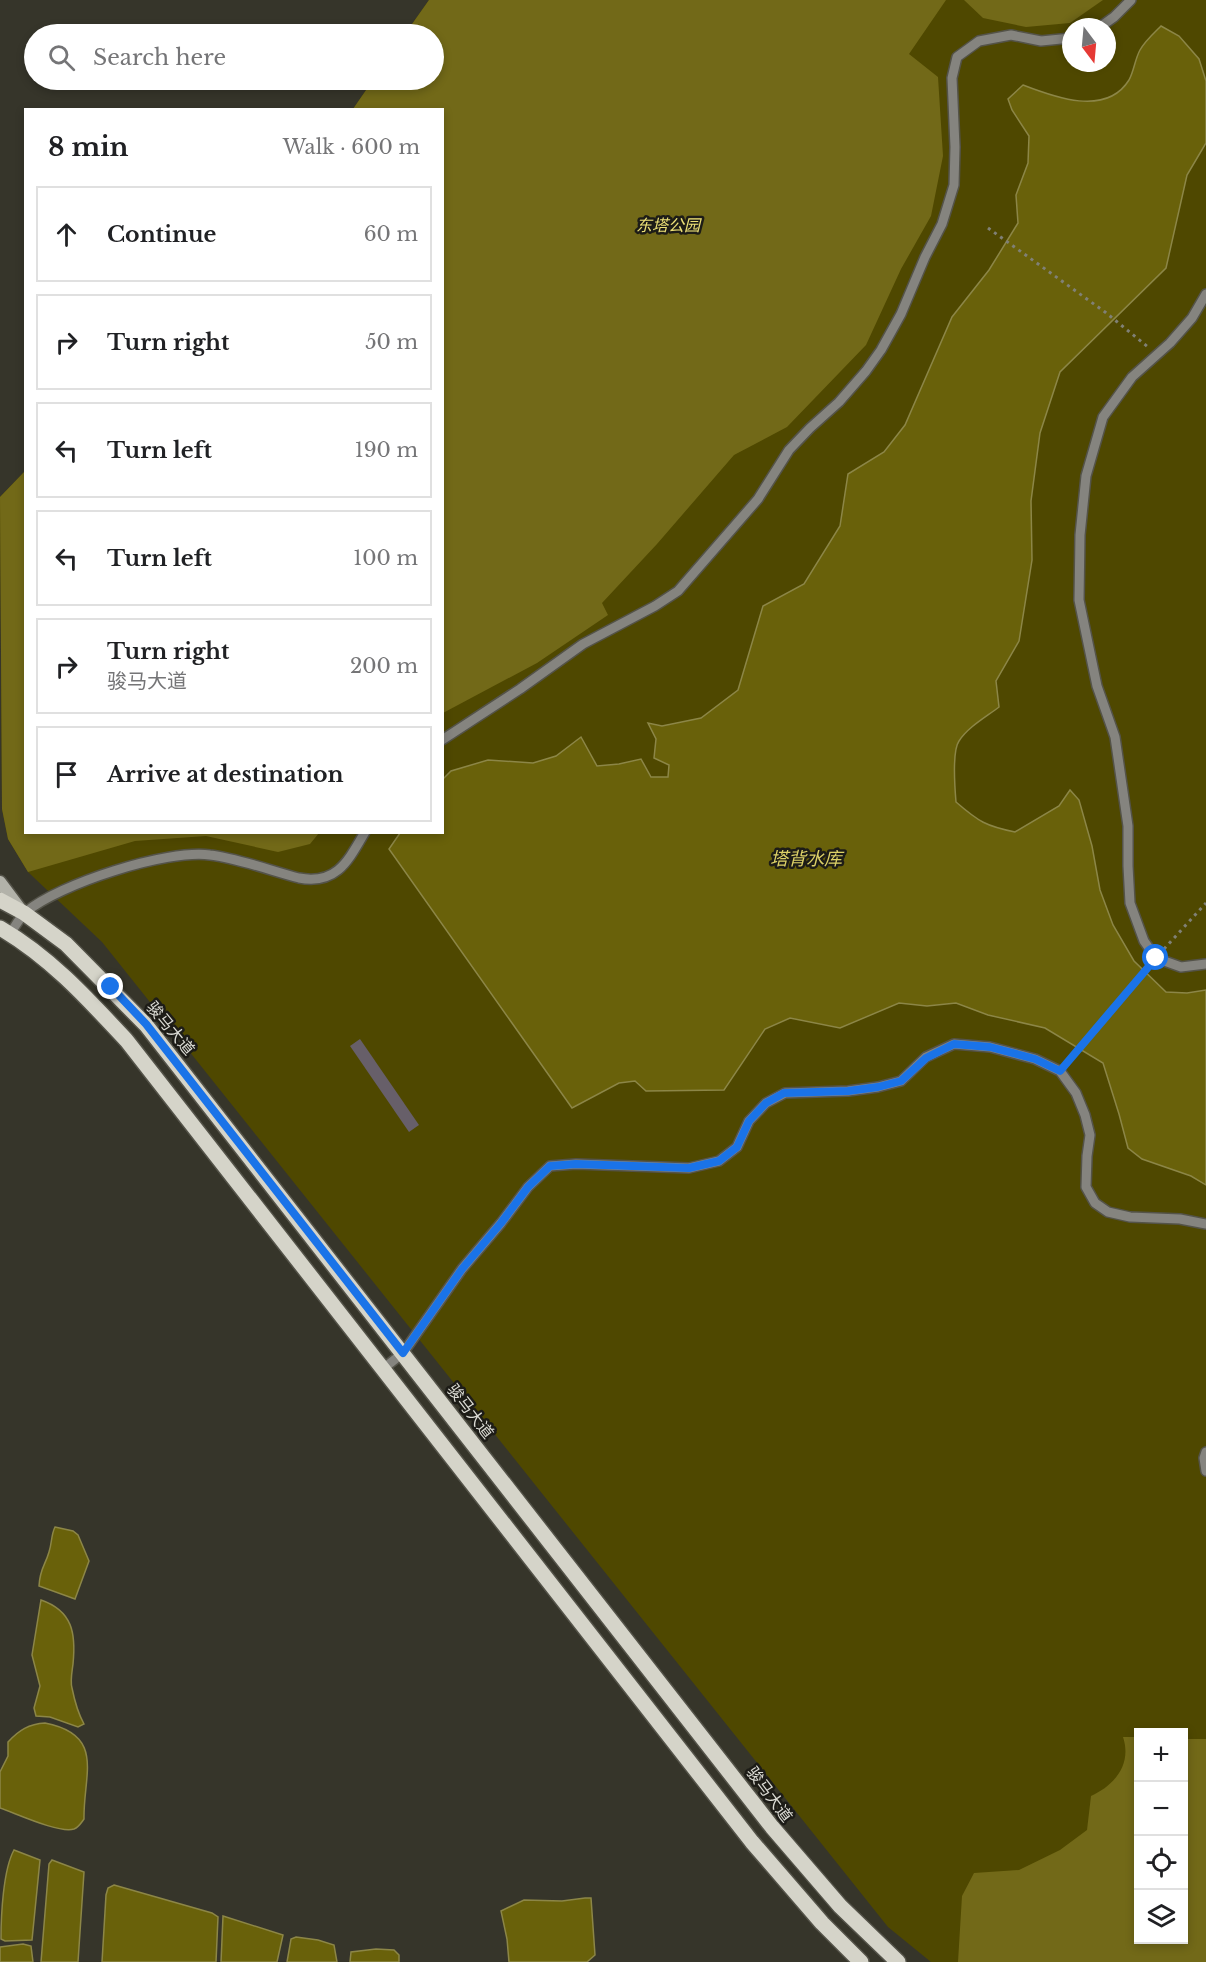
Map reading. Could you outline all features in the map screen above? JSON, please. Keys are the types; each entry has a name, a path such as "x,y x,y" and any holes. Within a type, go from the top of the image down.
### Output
{"main road":[{"path":"0,882 24,914"},
{"name":"骏马大道","path":"0,900 66,944 146,1024 772,1827 840,1906 898,1962"},
{"path":"5,931 50,963 127,1041 752,1842 822,1923 861,1962"}],"lane":[{"path":"1113,18 1131,0"},
{"path":"444,739 583,644 655,606 678,591 696,572 758,499 789,450 839,402 866,371 902,314 925,257 942,224 954,185 952,78 957,57 979,41 1011,35 1041,41 1062,39"},
{"path":"1206,294 1192,318 1132,376 1103,417 1086,476 1080,535 1079,600 1097,686 1115,737 1128,826 1131,903 1144,941 1156,957 1181,967 1206,964"},
{"path":"5,931 44,899 81,882 161,858 185,854 210,855 312,880 324,878 343,867 364,834"},
{"path":"384,1368 403,1353 462,1269 528,1187 550,1166 576,1164 689,1168 719,1161 737,1147 749,1121 766,1103 784,1093 848,1091 901,1081 926,1058 954,1044 990,1047 1035,1059 1060,1071 1076,1093 1085,1115 1090,1136 1086,1187 1095,1203 1108,1212 1130,1217 1180,1219 1206,1224"},
{"path":"1206,1452 1204,1458 1206,1471"}],"path":[{"path":"988,228 1105,312 1156,354"},
{"path":"1060,1071 1156,957 1206,903"}],"green space":[{"path":"429,0 1206,0 1206,1962 931,1962 888,1927 102,942 28,872 8,839 2,809 0,497 24,472 24,834 444,834 444,108 354,108 366,90 444,90 444,24 412,24"},
{"name":"东塔公园","path":"429,0 946,0 909,54 938,77 943,156 931,216 901,269 866,345 787,427 734,455 602,603 608,615 537,663 444,712 444,108 354,108 366,90 444,90 444,24 412,24"},
{"path":"964,0 1103,0 1077,18 1062,18 1062,24 1026,27 983,18"},
{"path":"24,472 24,834 318,834 310,844 278,852 206,836 135,841 28,872 8,839 2,809 0,497"},
{"path":"1123,1737 1134,1737 1134,1944 1188,1944 1188,1739 1206,1739 1206,1962 958,1962 962,1896 974,1873 1019,1870 1060,1850 1087,1830 1091,1796 1114,1780 1123,1765 1125,1747"}],"water":[{"name":"塔背水库","path":"1161,26 1179,36 1199,59 1206,81 1206,143 1187,175 1166,268 1060,372 1040,433 1031,501 1032,560 1019,641 996,681 999,707 972,727 957,746 955,753 956,802 983,822 1015,832 1059,806 1070,790 1079,800 1092,846 1100,890 1113,925 1134,961 1166,992 1187,993 1206,990 1206,1185 1191,1176 1142,1159 1128,1148 1103,1063 1045,1028 988,1015 956,1003 927,1006 899,1003 840,1028 790,1018 765,1029 724,1090 646,1091 635,1081 619,1083 572,1108 389,849 399,834 444,834 444,778 451,771 488,760 533,763 556,756 581,737 597,766 641,759 651,777 668,777 669,765 654,758 656,739 648,723 662,726 701,718 738,690 763,606 804,584 840,526 848,474 884,452 905,425 952,317 989,270 1018,223 1016,195 1028,163 1029,136 1012,110 1008,99 1023,85 1079,101 1107,98 1119,91 1129,80 1140,50"},
{"path":"55,1527 73,1531 78,1535 89,1561 75,1599 39,1586 40,1575"},
{"path":"41,1600 60,1610 73,1633 71,1685 84,1724 78,1727 50,1717 36,1716 34,1708 40,1686 32,1655"},
{"path":"45,1723 64,1729 77,1737 84,1747 87,1772 84,1819 74,1829 48,1826 0,1808 0,1772 8,1756 8,1742 25,1728"},
{"path":"14,1850 40,1860 32,1940 5,1941 1,1939 5,1881"},
{"path":"52,1860 84,1872 78,1962 41,1962 49,1864"},
{"path":"114,1885 212,1913 218,1917 216,1962 102,1962 106,1895 108,1888"},
{"path":"591,1898 595,1955 587,1962 509,1962 501,1911 524,1900 562,1901"},
{"path":"223,1916 283,1935 277,1962 221,1962"},
{"path":"296,1937 334,1945 337,1962 287,1962 291,1939"},
{"path":"23,1944 31,1946 33,1962 0,1962 0,1947"},
{"path":"376,1949 394,1950 399,1955 399,1962 350,1962 351,1952"}],"building":[{"path":"360,1039 419,1125 409,1132 350,1046"}],"route":[{"path":"111,987 146,1024 403,1353 462,1269 528,1187 550,1166 576,1164 689,1168 719,1161 737,1147 749,1121 766,1103 784,1093 819,1090 848,1091 901,1081 926,1058 954,1044 990,1047 1035,1059 1060,1071 1156,958"}]}
